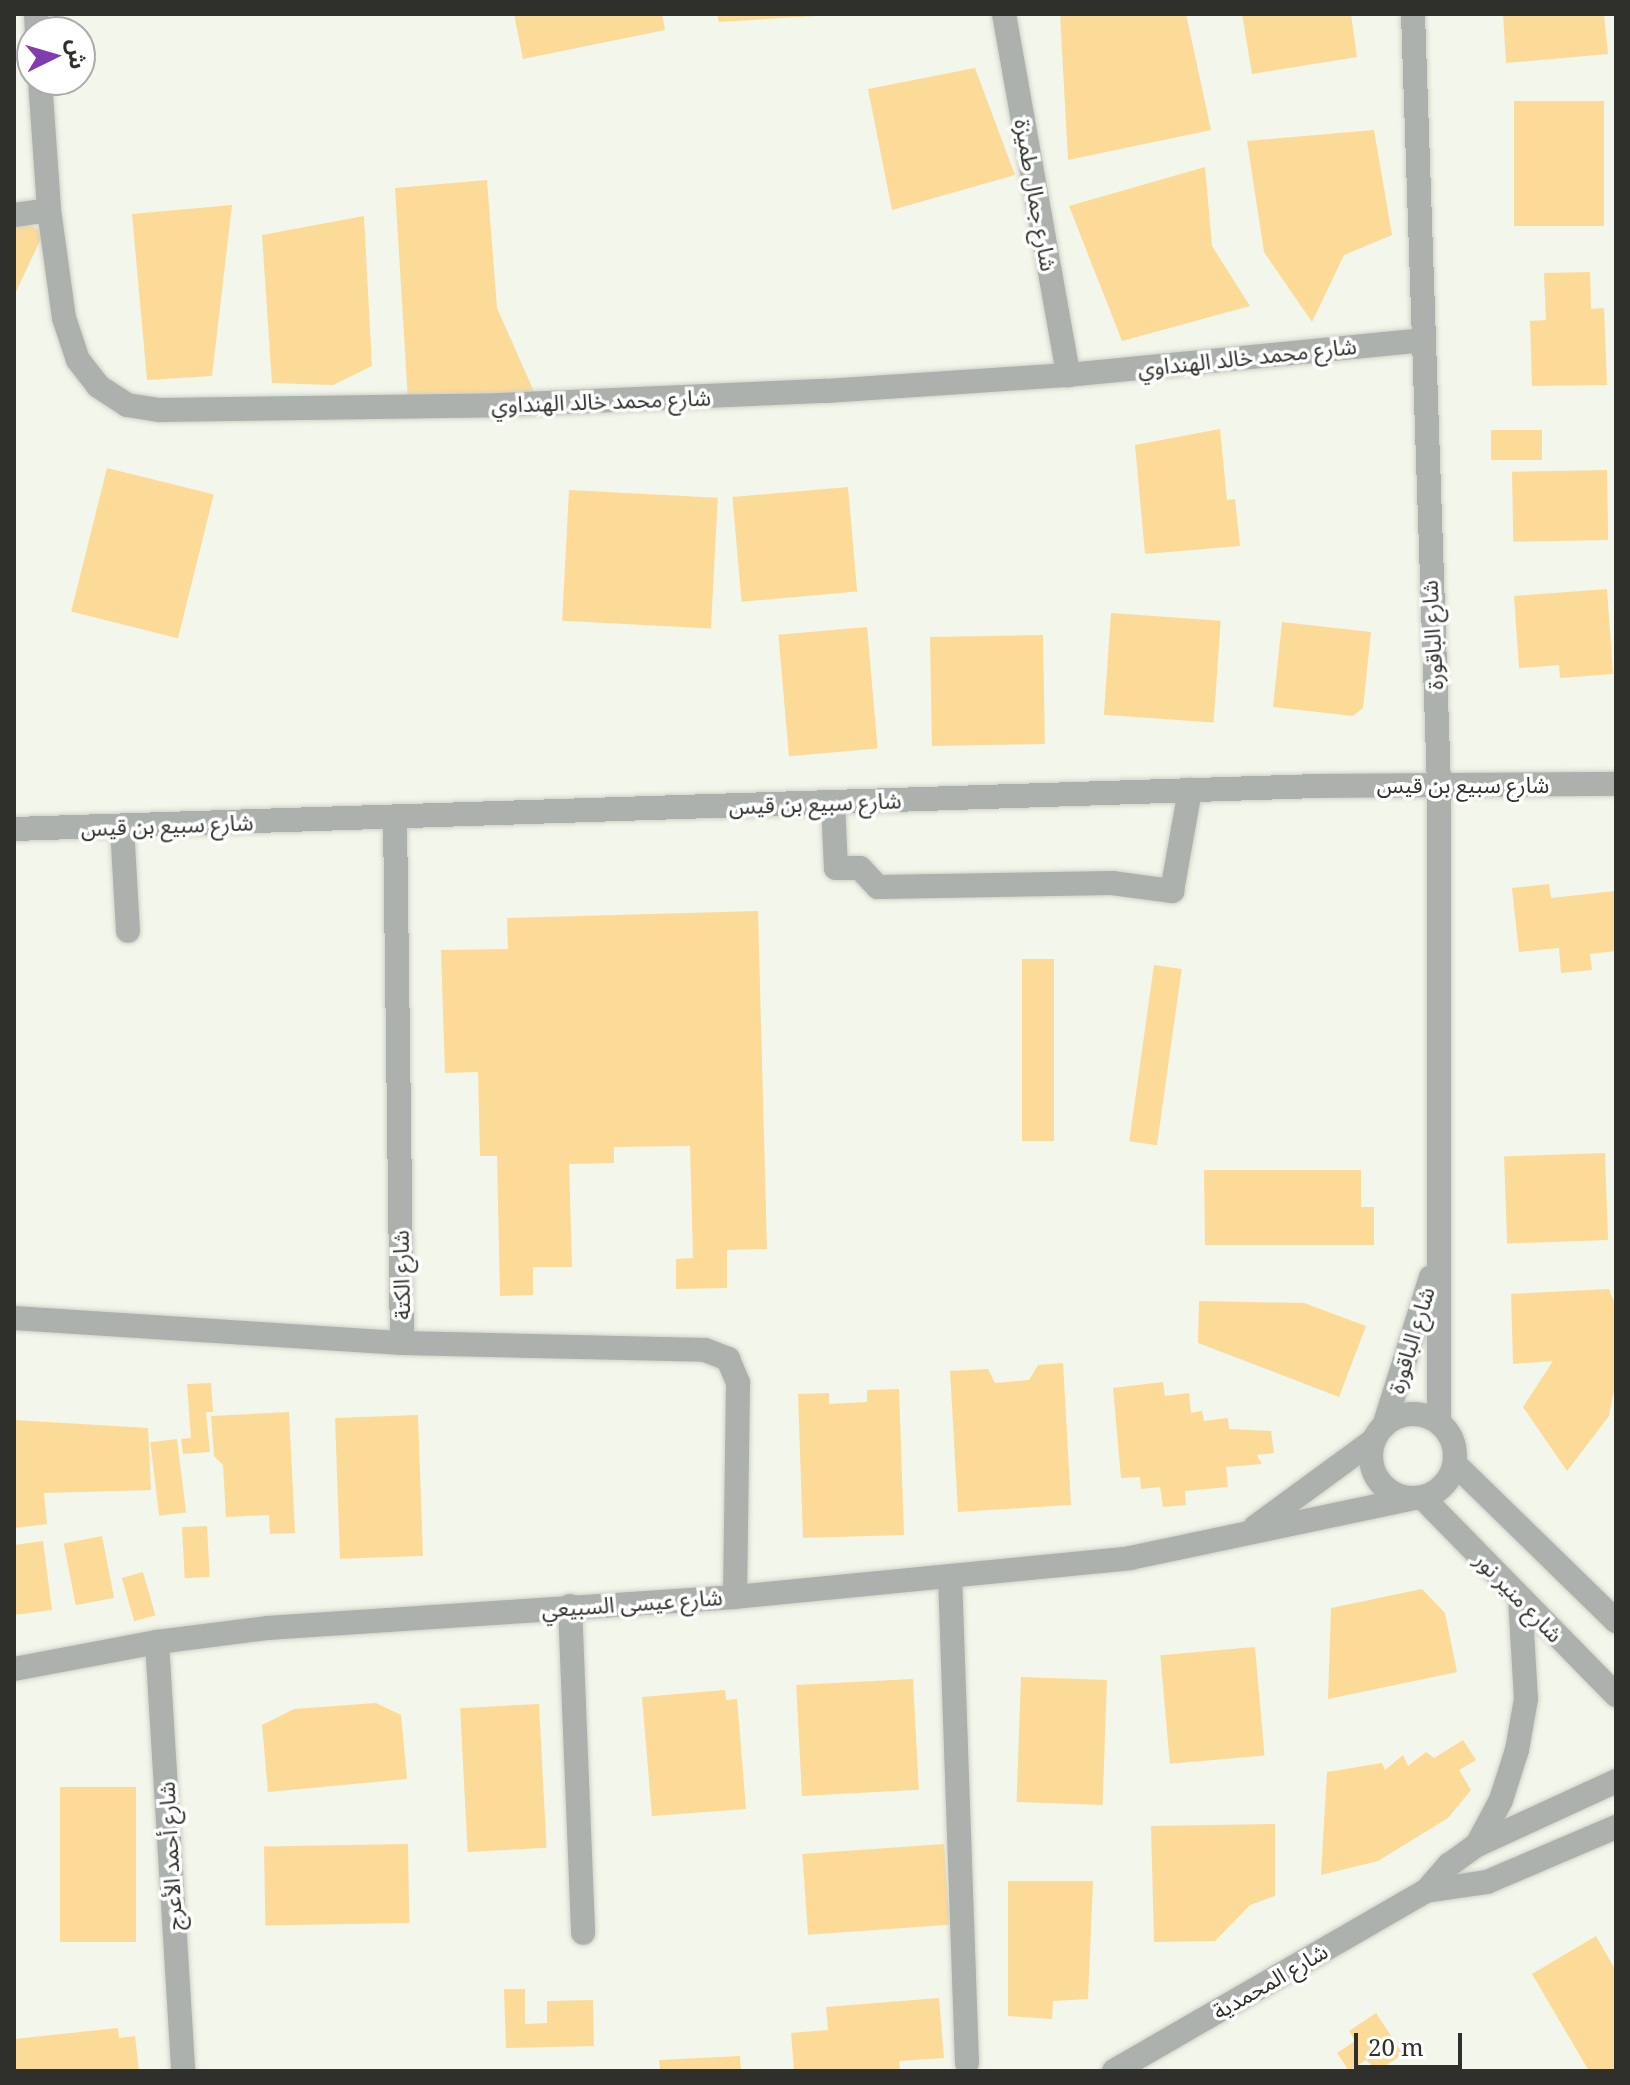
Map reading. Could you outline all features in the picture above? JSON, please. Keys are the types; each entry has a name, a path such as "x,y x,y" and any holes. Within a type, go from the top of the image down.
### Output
{"street":[{"name":"شارع جمال طميزة","path":"1004,14 1068,375"},
{"name":"شارع الباقورة","path":"1413,14 1439,786 1439,1422"},
{"name":"شارع محمد خالد الهنداوي","path":"41,96 49,210 64,318 78,360 98,386 127,405 160,410 546,403 1068,375 1423,340"},
{"path":"14,215 49,210"},
{"name":"شارع سبيع بن قيس","path":"14,829 1190,790 1616,784"},
{"path":"833,803 836,868 860,868 878,887 1112,883 1172,891 1190,790"},
{"name":"شارع الكتة","path":"14,1318 402,1343 395,818"},
{"path":"122,827 128,931"},
{"name":"شارع الباقورة","path":"1378,1434 1438,1255"},
{"path":"402,1343 705,1350 728,1359 738,1383 735,1597"},
{"path":"1406,1414 1439,1422 1453,1441 1455,1464 1445,1485 1416,1498 1386,1489 1377,1479 1378,1434 1406,1414"},
{"name":"شارع عيسى السبيعي","path":"1249,1531 1378,1434"},
{"path":"1455,1464 1616,1621"},
{"name":"شارع عيسى السبيعي","path":"14,1669 157,1642 268,1628 735,1597 1130,1558 1416,1498"},
{"name":"شارع منير نور","path":"1416,1498 1520,1597 1616,1695"},
{"path":"950,1576 967,2063"},
{"path":"1569,1578 1616,1603"},
{"path":"1477,1845 1501,1800 1519,1738 1527,1648 1520,1597"},
{"path":"570,1606 583,1933"},
{"name":"شارع أحمد الأعرج","path":"157,1642 183,2071"},
{"name":"شارع المحمدية","path":"1114,2071 1426,1891 1449,1865 1477,1845 1616,1781"},
{"name":"شارع المحمدية","path":"1426,1891 1487,1882 1616,1827"}],"building":[{"path":"514,14 662,14 665,30 523,59"},
{"path":"717,14 817,14 817,16 719,22"},
{"path":"1060,14 1186,14 1211,130 1068,160"},
{"path":"1242,14 1351,14 1357,57 1252,74"},
{"path":"1503,14 1604,14 1608,54 1506,63"},
{"path":"975,68 1015,175 892,210 868,89"},
{"path":"1514,101 1604,101 1604,226 1514,226"},
{"path":"1374,130 1392,235 1344,255 1312,322 1264,252 1247,141"},
{"path":"1205,167 1212,246 1250,306 1122,341 1069,206"},
{"path":"487,180 497,308 536,396 408,401 395,188"},
{"path":"232,205 212,376 147,380 132,214"},
{"path":"364,216 372,366 333,385 272,383 262,235"},
{"path":"14,218 44,232 14,296"},
{"path":"1590,272 1591,309 1604,308 1607,385 1532,386 1530,321 1546,320 1544,273"},
{"path":"1220,429 1227,500 1235,499 1240,546 1145,554 1135,445"},
{"path":"1491,430 1542,430 1542,460 1491,460"},
{"path":"107,468 214,495 178,638 71,612"},
{"path":"1607,470 1608,540 1513,542 1512,472"},
{"path":"848,487 857,592 742,602 732,497"},
{"path":"569,490 718,498 711,629 562,621"},
{"path":"1607,589 1613,674 1560,678 1559,665 1519,668 1514,596"},
{"path":"1111,613 1221,621 1214,722 1104,715"},
{"path":"1282,622 1371,632 1363,708 1353,716 1273,707"},
{"path":"867,627 878,749 789,756 778,635"},
{"path":"1043,635 1045,744 932,746 930,637"},
{"path":"1549,884 1551,898 1615,891 1616,951 1590,954 1592,970 1561,973 1559,948 1519,952 1512,888"},
{"path":"758,911 767,1249 727,1250 727,1288 676,1289 676,1259 693,1258 690,1146 614,1147 614,1163 569,1164 572,1267 533,1267 533,1295 500,1296 497,1156 480,1156 478,1072 445,1073 441,950 508,949 507,918"},
{"path":"1022,959 1054,959 1054,1141 1022,1141"},
{"path":"1154,965 1182,969 1157,1145 1129,1141"},
{"path":"1605,1153 1608,1240 1507,1243 1504,1157"},
{"path":"1204,1170 1361,1170 1361,1207 1374,1207 1374,1245 1205,1245"},
{"path":"1609,1289 1616,1307 1616,1378 1609,1416 1567,1471 1523,1407 1553,1361 1513,1364 1511,1294"},
{"path":"1199,1301 1304,1303 1366,1326 1339,1397 1198,1343"},
{"path":"1063,1363 1071,1505 958,1512 950,1371 988,1369 995,1383 1029,1380 1038,1365"},
{"path":"1163,1382 1165,1396 1189,1393 1191,1413 1202,1411 1204,1421 1228,1418 1229,1429 1271,1431 1274,1453 1257,1455 1262,1464 1226,1467 1228,1487 1185,1491 1186,1505 1163,1507 1160,1487 1141,1489 1140,1477 1121,1478 1113,1388"},
{"path":"211,1383 213,1412 206,1412 210,1452 183,1454 181,1439 191,1438 187,1384"},
{"path":"899,1389 904,1535 803,1538 798,1394 829,1393 829,1404 867,1402 867,1390"},
{"path":"289,1412 295,1533 270,1534 269,1515 226,1517 223,1465 214,1456 211,1416"},
{"path":"418,1415 423,1556 340,1559 335,1418"},
{"path":"14,1420 148,1428 151,1490 44,1493 47,1524 14,1528"},
{"path":"177,1439 186,1512 159,1516 150,1442"},
{"path":"207,1526 210,1577 185,1578 182,1527"},
{"path":"102,1536 114,1598 76,1605 64,1543"},
{"path":"43,1541 52,1610 14,1615 14,1545"},
{"path":"143,1572 155,1615 134,1621 122,1578"},
{"path":"1422,1589 1445,1613 1457,1672 1328,1699 1331,1608"},
{"path":"1255,1647 1264,1756 1170,1764 1160,1655"},
{"path":"1021,1677 1107,1680 1103,1805 1017,1802"},
{"path":"913,1679 919,1790 802,1796 796,1685"},
{"path":"725,1690 726,1700 737,1699 746,1809 652,1816 642,1697"},
{"path":"376,1703 401,1715 407,1779 268,1792 262,1725 294,1709"},
{"path":"539,1704 547,1848 468,1852 460,1708"},
{"path":"1463,1740 1476,1760 1459,1770 1471,1790 1448,1818 1378,1861 1321,1875 1327,1772 1382,1763 1385,1770 1403,1755 1408,1766 1426,1752 1434,1758"},
{"path":"60,1787 136,1787 136,1942 60,1942"},
{"path":"1275,1824 1275,1896 1250,1905 1215,1941 1154,1942 1151,1826"},
{"path":"408,1844 409,1923 265,1926 264,1847"},
{"path":"944,1844 950,1925 808,1935 802,1854"},
{"path":"1008,1881 1093,1881 1088,1999 1053,2001 1052,2019 1008,2016"},
{"path":"1596,1936 1616,1971 1616,2071 1589,2071 1532,1974"},
{"path":"504,1989 525,1989 525,2024 547,2023 547,2001 593,2000 594,2046 506,2048"},
{"path":"939,1998 944,2058 899,2061 900,2071 794,2071 791,2033 828,2030 826,2007"},
{"path":"1376,2013 1403,2054 1378,2071 1366,2060 1349,2071 1337,2053 1355,2041 1349,2031"},
{"path":"118,2028 119,2038 135,2036 139,2071 14,2071 14,2039"},
{"path":"740,2056 741,2071 660,2071 659,2060"}]}
